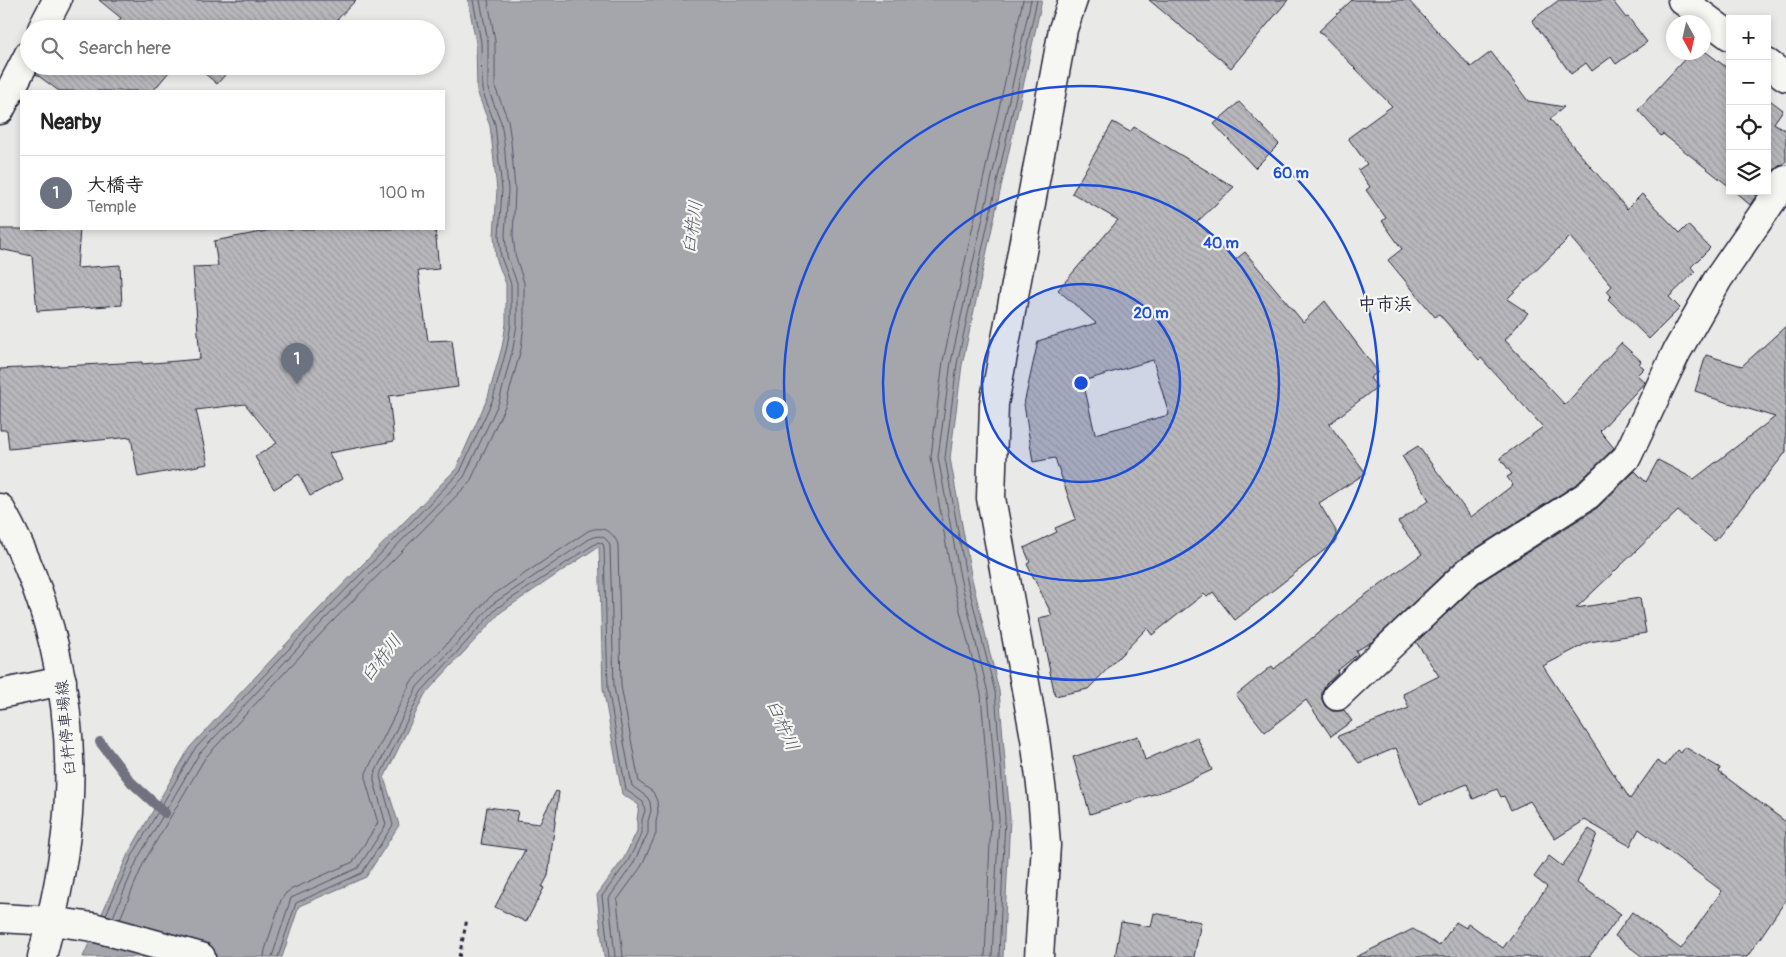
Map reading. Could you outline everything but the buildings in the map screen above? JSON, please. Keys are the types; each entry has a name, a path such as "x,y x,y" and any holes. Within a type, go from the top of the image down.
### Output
{"street":[{"path":"47,20 57,0"},
{"path":"1039,957 1046,845 1042,793 1035,738 991,498 994,404 1063,29 1073,0"},
{"path":"1682,0 1726,33"},
{"path":"1771,66 1786,77"},
{"path":"0,110 20,71"},
{"path":"1337,696 1469,571 1588,495 1627,457 1682,343 1718,279 1786,180"},
{"name":"臼杵停車場線","path":"0,508 18,541 42,600 53,638 62,681 70,749 69,798 63,856 42,957"},
{"path":"0,694 62,681"},
{"path":"0,918 51,921 93,927 202,957"}],"path":[{"path":"459,957 467,919"}],"water":[{"name":"臼杵川","path":"468,0 1042,0 962,365 950,458 971,575 999,691 1010,818 1003,957 604,957 597,895 624,858 637,831 639,805 622,794 603,688 599,546 501,612 425,694 384,778 399,825 366,877 299,906 282,957 83,957 128,854 190,747 316,612 456,469 488,397 502,347 506,324 506,284 496,258 494,235 497,190 492,143 490,126 477,91 476,43"}],"waterway":[{"path":"100,742 131,782 165,813"}],"place":[{"name":"大橋寺","path":"297,384"}],"district":[{"name":"中市浜","path":"1385,304"}]}
